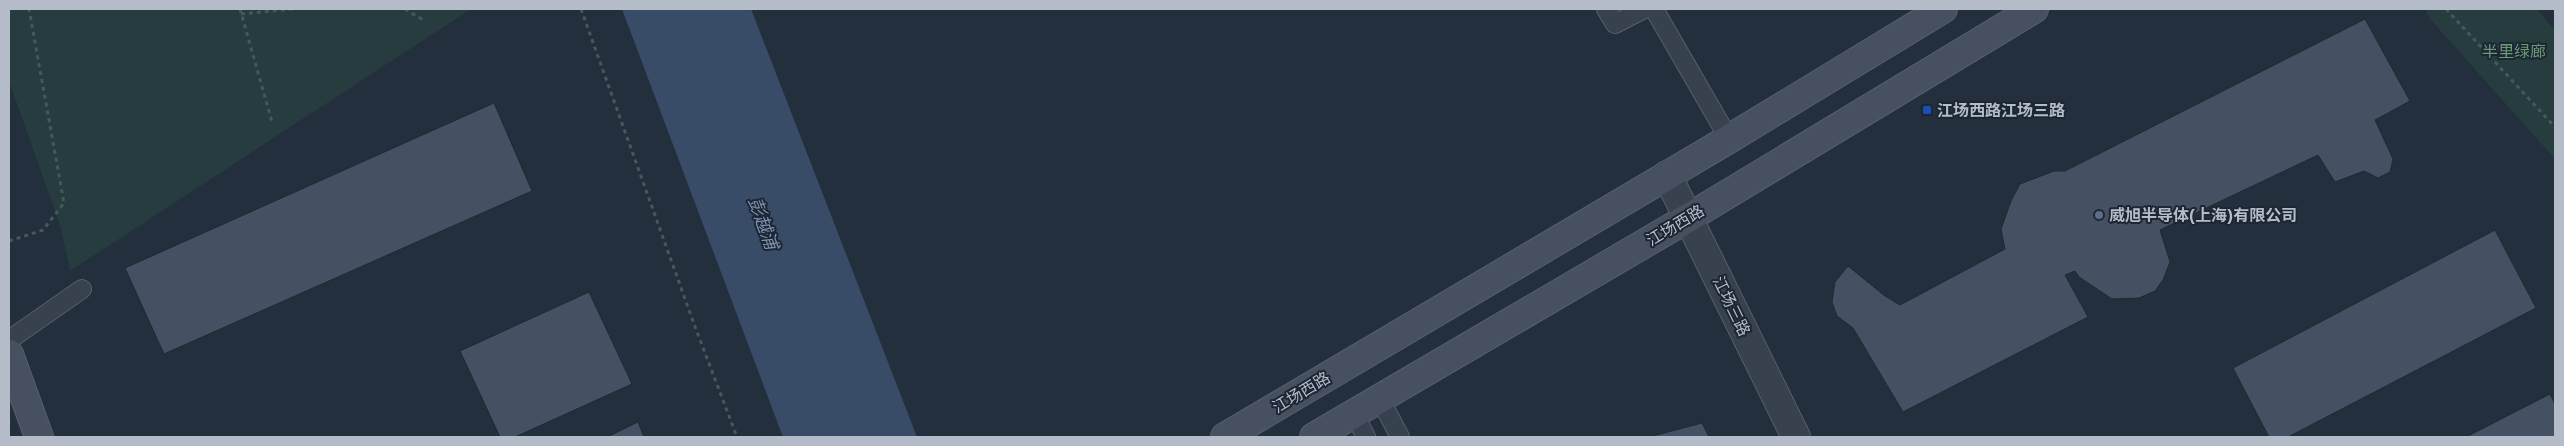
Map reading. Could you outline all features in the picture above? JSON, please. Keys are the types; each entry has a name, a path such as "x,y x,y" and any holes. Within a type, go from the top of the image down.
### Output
{"main road":[{"name":"江场西路","path":"1225,437 1667,176 1943,9"},
{"name":"江场西路","path":"1314,437 1688,218 2034,9"},
{"path":"9,354 39,437"}],"street":[{"name":"江场三路","path":"1667,176 1796,437"}],"lane":[{"path":"1606,9 1615,24 1644,9"},
{"path":"1654,9 1729,139"},
{"path":"9,340 82,289"},
{"path":"1380,399 1400,437"},
{"path":"1354,414 1366,437"}],"path":[{"path":"9,241 42,230 64,203 29,9"},
{"path":"240,9 272,122"},
{"path":"241,14 293,9"},
{"path":"405,9 425,21"},
{"path":"581,9 694,324 737,437"},
{"path":"2446,9 2555,127"}],"green space":[{"path":"9,9 471,9 70,271 61,228 9,81"},
{"name":"半里绿廊","path":"2425,9 2536,9 2555,30 2555,159 2431,20"}],"water":[{"name":"彭越浦","path":"622,9 751,9 917,437 783,437"}],"building":[{"name":"威旭半导体(上海)有限公司","path":"2365,19 2410,101 2375,120 2393,159 2390,172 2378,178 2364,171 2335,182 2318,155 2160,230 2170,262 2163,280 2155,291 2139,298 2112,299 2079,277 2075,271 2065,275 2088,317 1903,412 1853,328 1837,316 1832,302 1835,282 1848,266 1885,296 1900,305 2005,249 2001,229 2011,201 2020,184 2054,171 2065,171"},
{"path":"494,103 532,191 164,354 125,268"},
{"path":"2495,230 2536,308 2288,437 2269,437 2233,368"},
{"path":"589,292 632,384 515,437 500,437 460,351"},
{"path":"2550,394 2555,404 2555,437 2466,437"},
{"path":"638,422 644,437 607,437"},
{"path":"1702,423 1709,437 1649,437"}],"place":[{"name":"江场西路江场三路","path":"1927,110"},
{"name":"威旭半导体(上海)有限公司","path":"2099,215"}]}
